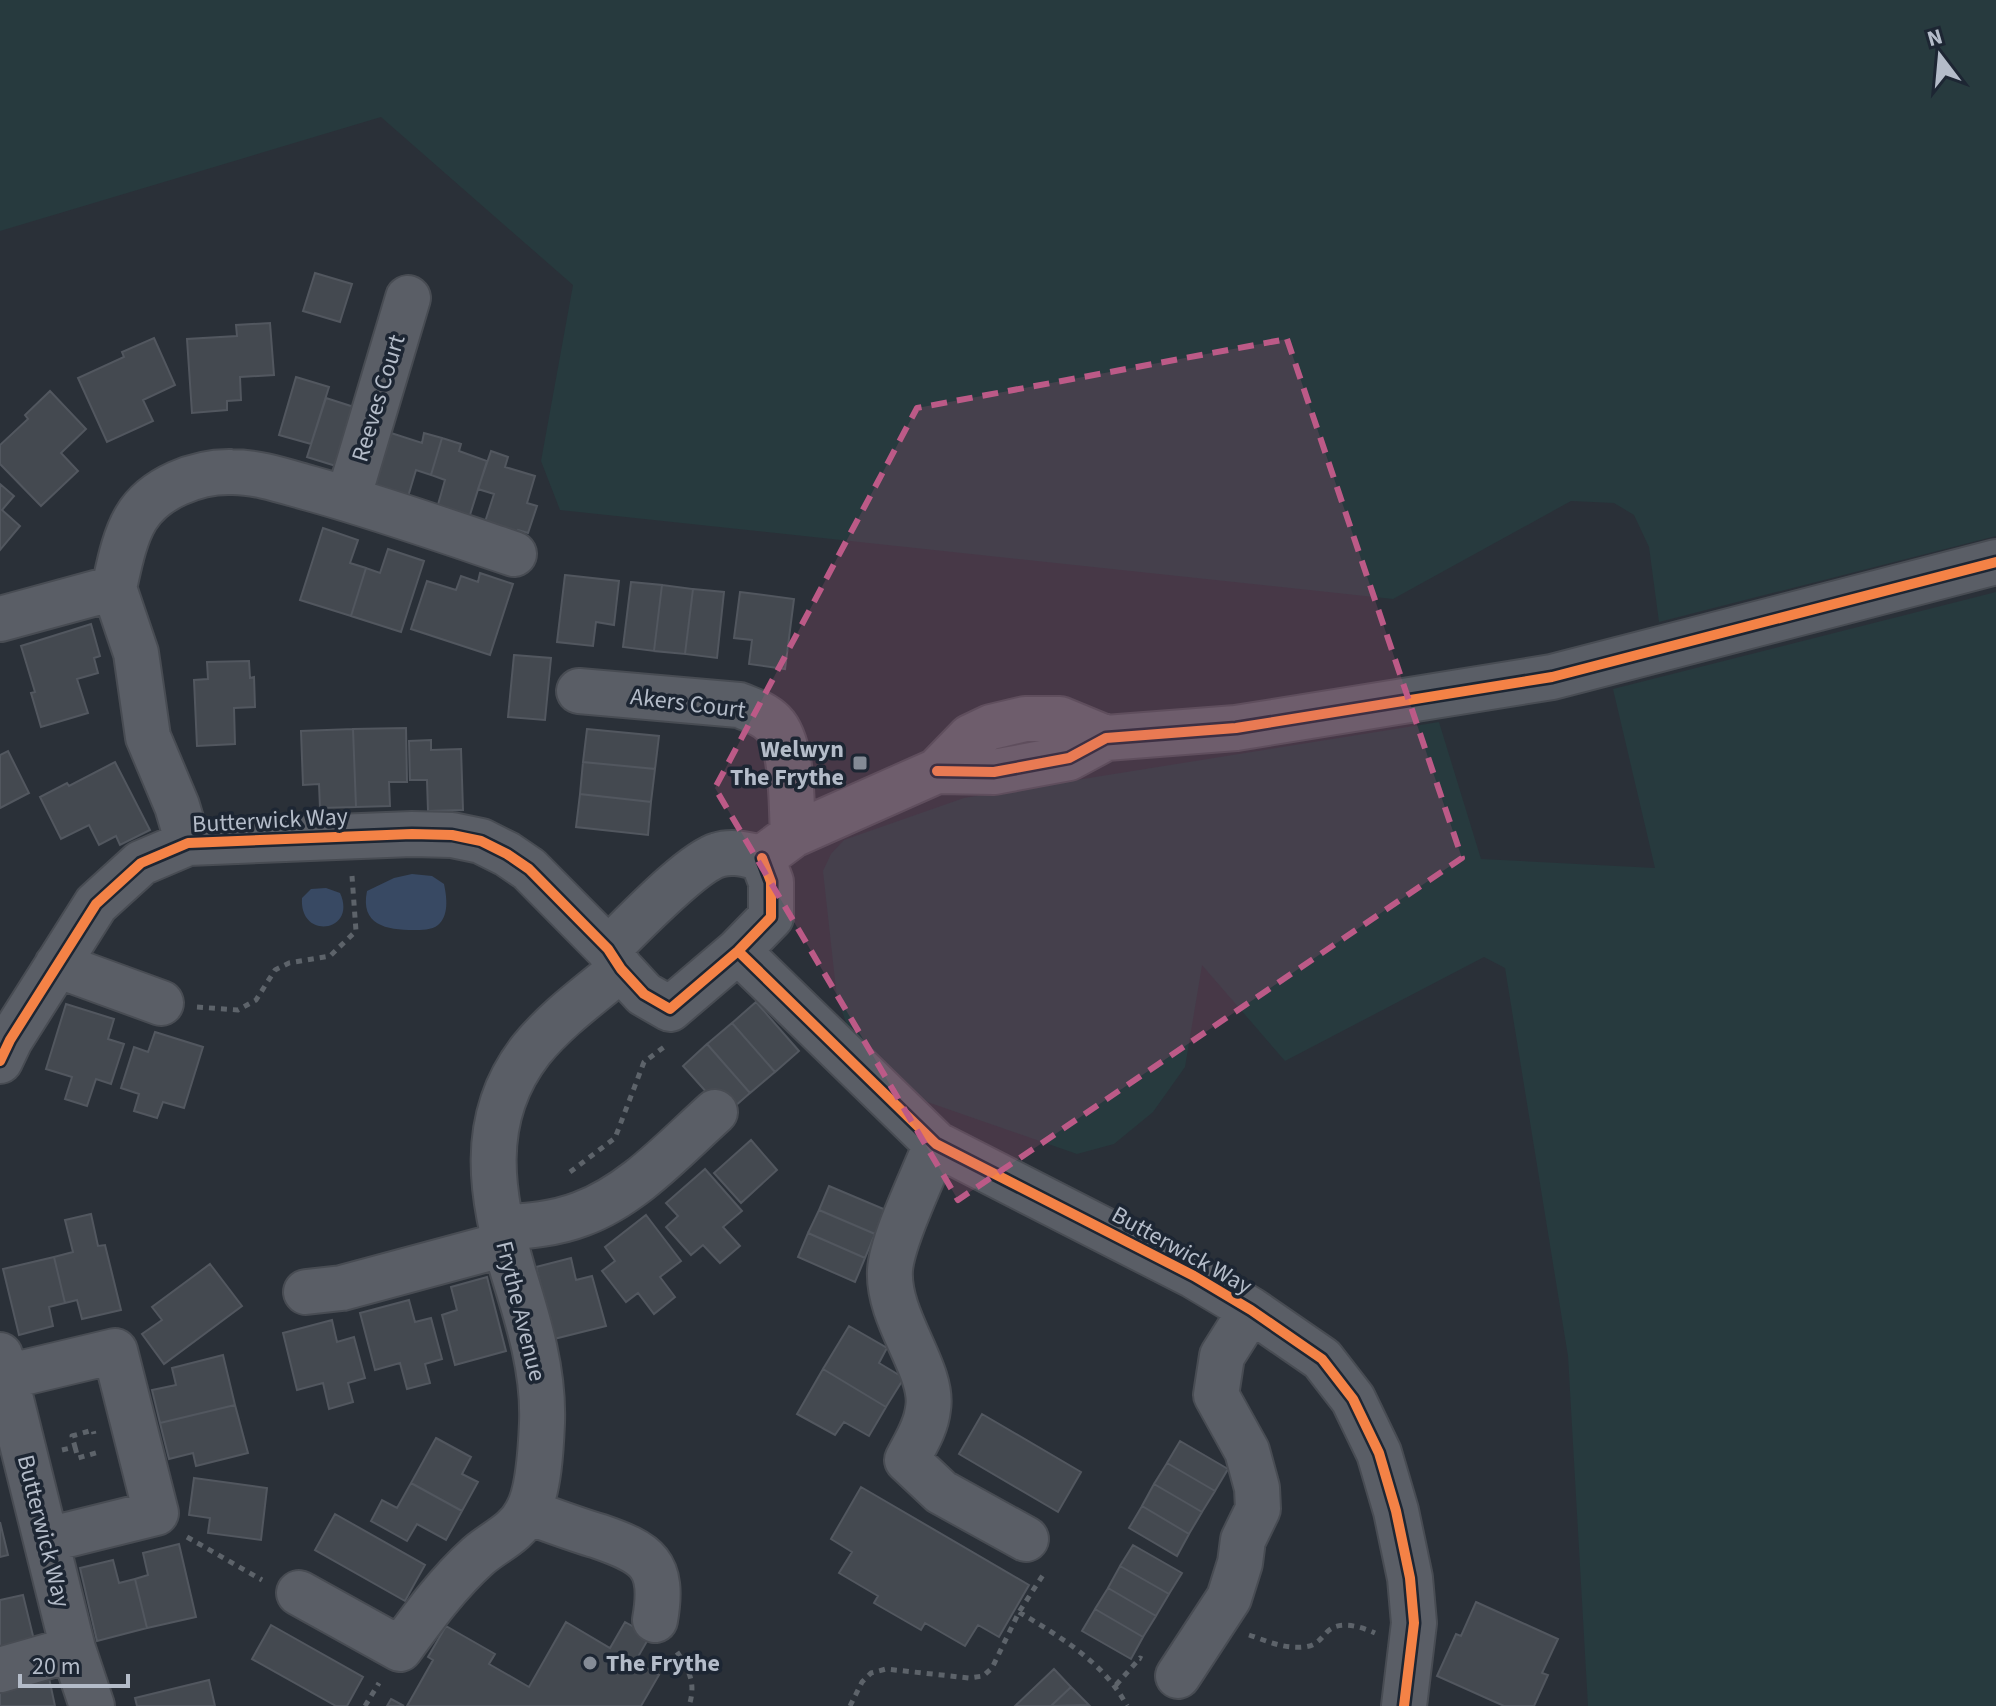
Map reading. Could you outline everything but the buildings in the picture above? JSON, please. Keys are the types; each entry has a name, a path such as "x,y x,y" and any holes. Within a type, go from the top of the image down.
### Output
{"street":[{"name":"Reeves Court","path":"348,499 408,298"},
{"path":"188,843 173,794 148,737 136,653 114,588 136,518 155,498 175,485 201,475 228,471 253,473 348,499 514,554"},
{"path":"778,847 937,771 994,772 1069,758 1106,738 1236,728 1552,677 1996,562"},
{"path":"0,619 114,588"},
{"name":"Akers Court","path":"579,691 739,705 760,713 775,725 786,746 778,847 771,882 771,917 738,951"},
{"name":"Butterwick Way","path":"0,1061 96,904 141,863 188,843 349,835 452,835 481,841 529,869 644,994 670,1009"},
{"name":"Frythe Avenue","path":"528,1512 540,1459 542,1409 538,1364 503,1236 493,1157 497,1116 509,1083 532,1049 696,866 718,855 778,847"},
{"path":"670,1009 738,951"},
{"name":"Butterwick Way","path":"738,951 936,1144 1182,1269 1251,1310 1322,1359 1353,1399 1379,1453 1396,1511 1410,1578 1414,1623 1407,1705"},
{"path":"57,965 161,1003"},
{"path":"306,1292 342,1288 503,1236 583,1214 617,1196 715,1112"},
{"path":"936,1144 890,1267 894,1307 927,1386 929,1407 923,1430 907,1460 941,1492 1026,1539"},
{"path":"1178,1676 1229,1598 1240,1563 1243,1540 1258,1509 1257,1488 1247,1451 1216,1395 1222,1356 1251,1310"},
{"path":"3,1366 115,1351 156,1513 47,1540"},
{"name":"Butterwick Way","path":"3,1366 73,1649 92,1706"},
{"path":"299,1593 400,1649 444,1591 480,1554 507,1537 528,1512 626,1544 644,1557 654,1571 658,1590 655,1620"},
{"path":"0,1670 73,1649"}],"path":[{"path":"161,1003 238,1010 256,1000 275,970 289,963 330,956 356,931 349,835"},
{"path":"568,1174 615,1138 644,1062 669,1044 670,1009"},
{"path":"93,1430 99,1453 78,1458 75,1447 72,1436 93,1430"},
{"path":"27,1459 75,1447"},
{"path":"156,1513 173,1530 288,1594 299,1593"},
{"path":"850,1706 862,1682 871,1673 886,1669 969,1678 983,1676 992,1668 1019,1612 1052,1562 1026,1539"},
{"path":"1019,1612 1071,1644 1116,1685 1127,1706"},
{"path":"655,1620 690,1671 694,1691 689,1706"},
{"path":"1215,1622 1281,1646 1306,1648 1320,1642 1330,1629 1343,1625 1356,1626 1373,1631 1411,1660"}],"highlighted area":[{"path":"1287,339 1462,858 958,1200 715,788 917,408"}],"green space":[{"path":"0,0 1996,0 1996,536 1659,622 1649,547 1634,515 1614,503 1571,501 1393,599 560,510 541,461 573,285 381,117 0,231"},
{"path":"1996,592 1996,1706 1588,1706 1568,1356 1505,968 1484,957 1285,1061 1202,965 1185,1067 1153,1112 1114,1144 1077,1154 916,1098 850,1033 837,998 823,871 831,854 844,840 964,798 1439,722 1481,859 1655,868 1613,689"}],"water":[{"path":"412,874 432,876 444,884 446,906 442,921 433,928 420,930 394,929 377,923 367,911 367,891 394,878"},
{"path":"326,888 340,893 343,906 341,916 335,923 317,926 309,921 304,912 302,898 311,889"}],"cycle path":[{"path":"937,771 994,772 1069,758 1106,738 1236,728 1552,677 1996,562"},
{"path":"0,1061 10,1040 96,904 141,863 188,843 412,834 452,835 481,841 529,869 608,949 644,994 670,1009 738,951 771,917 771,882 762,858"},
{"path":"738,951 936,1144 1194,1276 1251,1310 1322,1359 1353,1399 1379,1453 1396,1511 1410,1578 1414,1623 1404,1706"}],"place":[{"name":"Welwyn The Frythe","path":"860,763"},
{"name":"The Frythe","path":"590,1663"}]}
